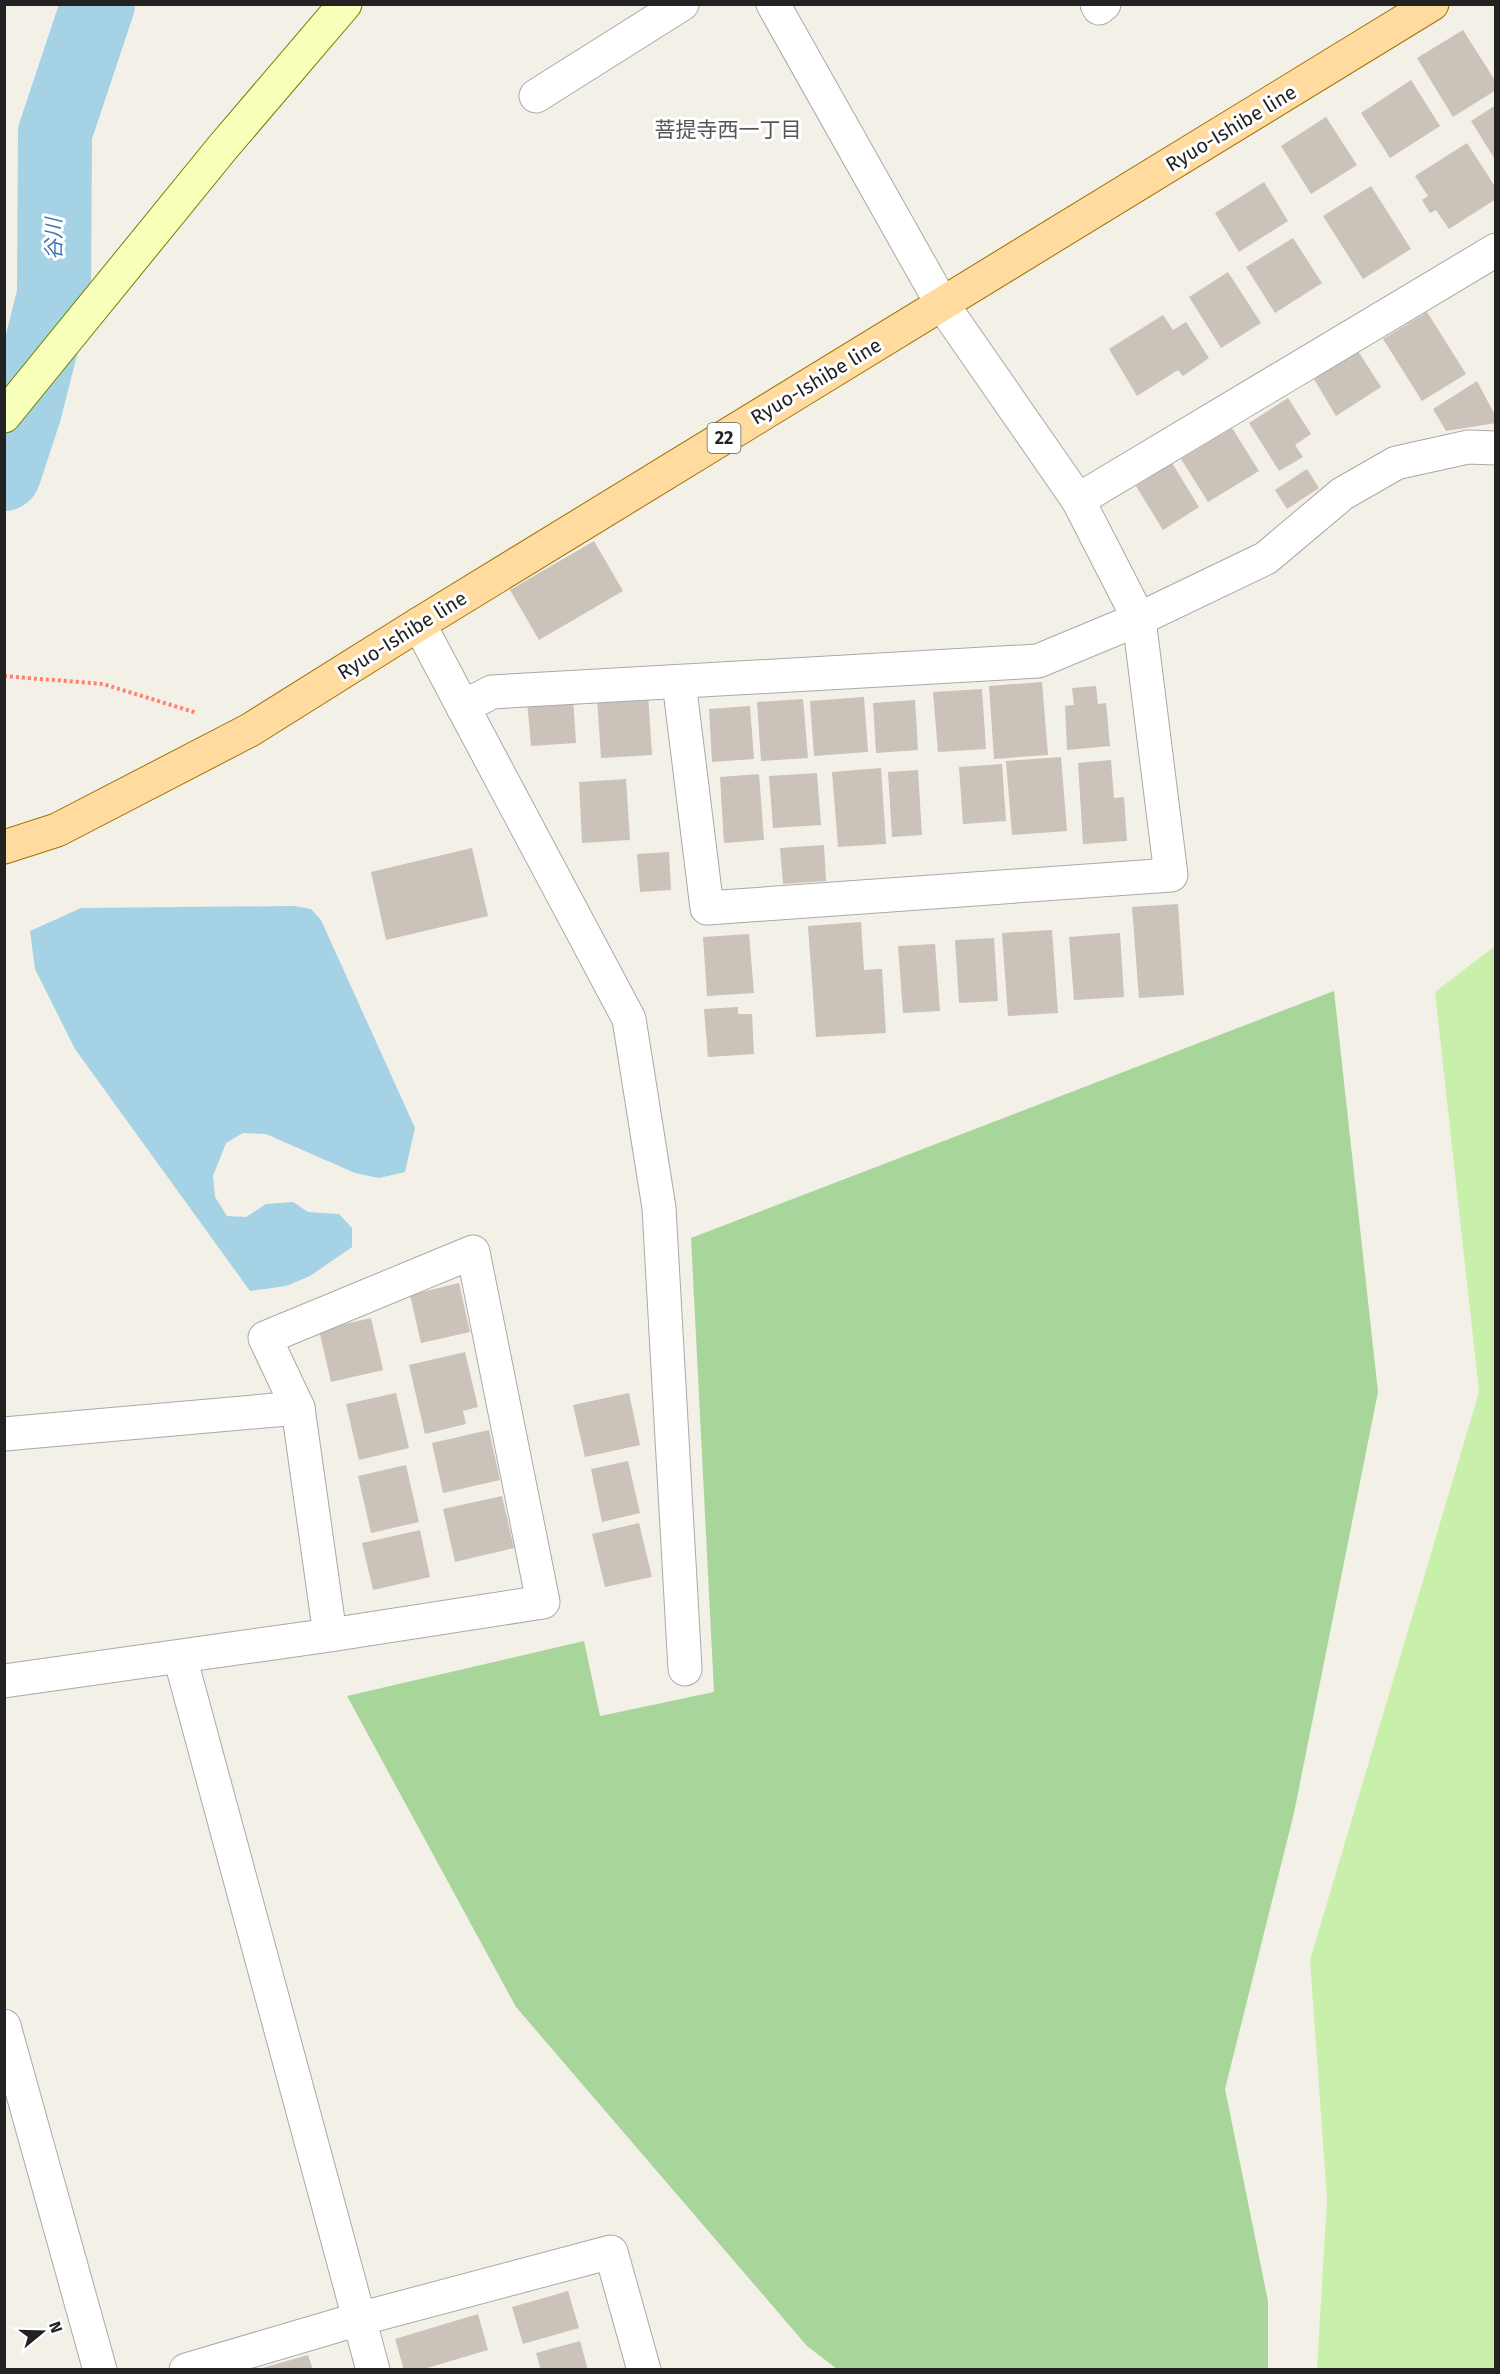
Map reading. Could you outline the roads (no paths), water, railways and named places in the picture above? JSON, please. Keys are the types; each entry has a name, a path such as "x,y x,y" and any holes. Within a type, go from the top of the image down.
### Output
{"main road":[{"name":"Ryuo-Ishibe line","path":"4,847 57,830 250,729 1432,4"}],"street":[{"path":"4,416 223,147 345,4"},
{"path":"536,96 682,4"},
{"path":"679,682 707,908 1171,875 1139,619 1078,500 942,304 773,4"},
{"path":"1097,4 1099,8 1104,4"},
{"path":"1078,500 1496,250"},
{"path":"463,707 492,692 1038,661 1139,619 1266,558 1342,494 1396,463 1468,447 1496,448"},
{"path":"419,624 629,1019 659,1208 685,1669"},
{"path":"4,1681 180,1657 330,1635 543,1602 473,1252 265,1338 298,1408 330,1635"},
{"path":"4,1434 298,1408"},
{"path":"180,1657 373,2370"},
{"path":"4,2026 100,2370"},
{"path":"186,2370 359,2319 611,2252 644,2370"}],"water":[{"path":"294,906 311,909 321,920 415,1128 405,1172 379,1178 355,1173 266,1134 243,1133 226,1143 213,1176 215,1197 227,1216 246,1217 266,1204 293,1202 308,1212 339,1214 352,1228 352,1247 310,1276 286,1286 250,1291 75,1049 35,969 30,931 81,908"}],"waterway":[{"name":"谷川","path":"4,474 25,410 54,295 55,133 98,4"}],"district":[{"name":"菩提寺西一丁目","path":"728,130"}]}
